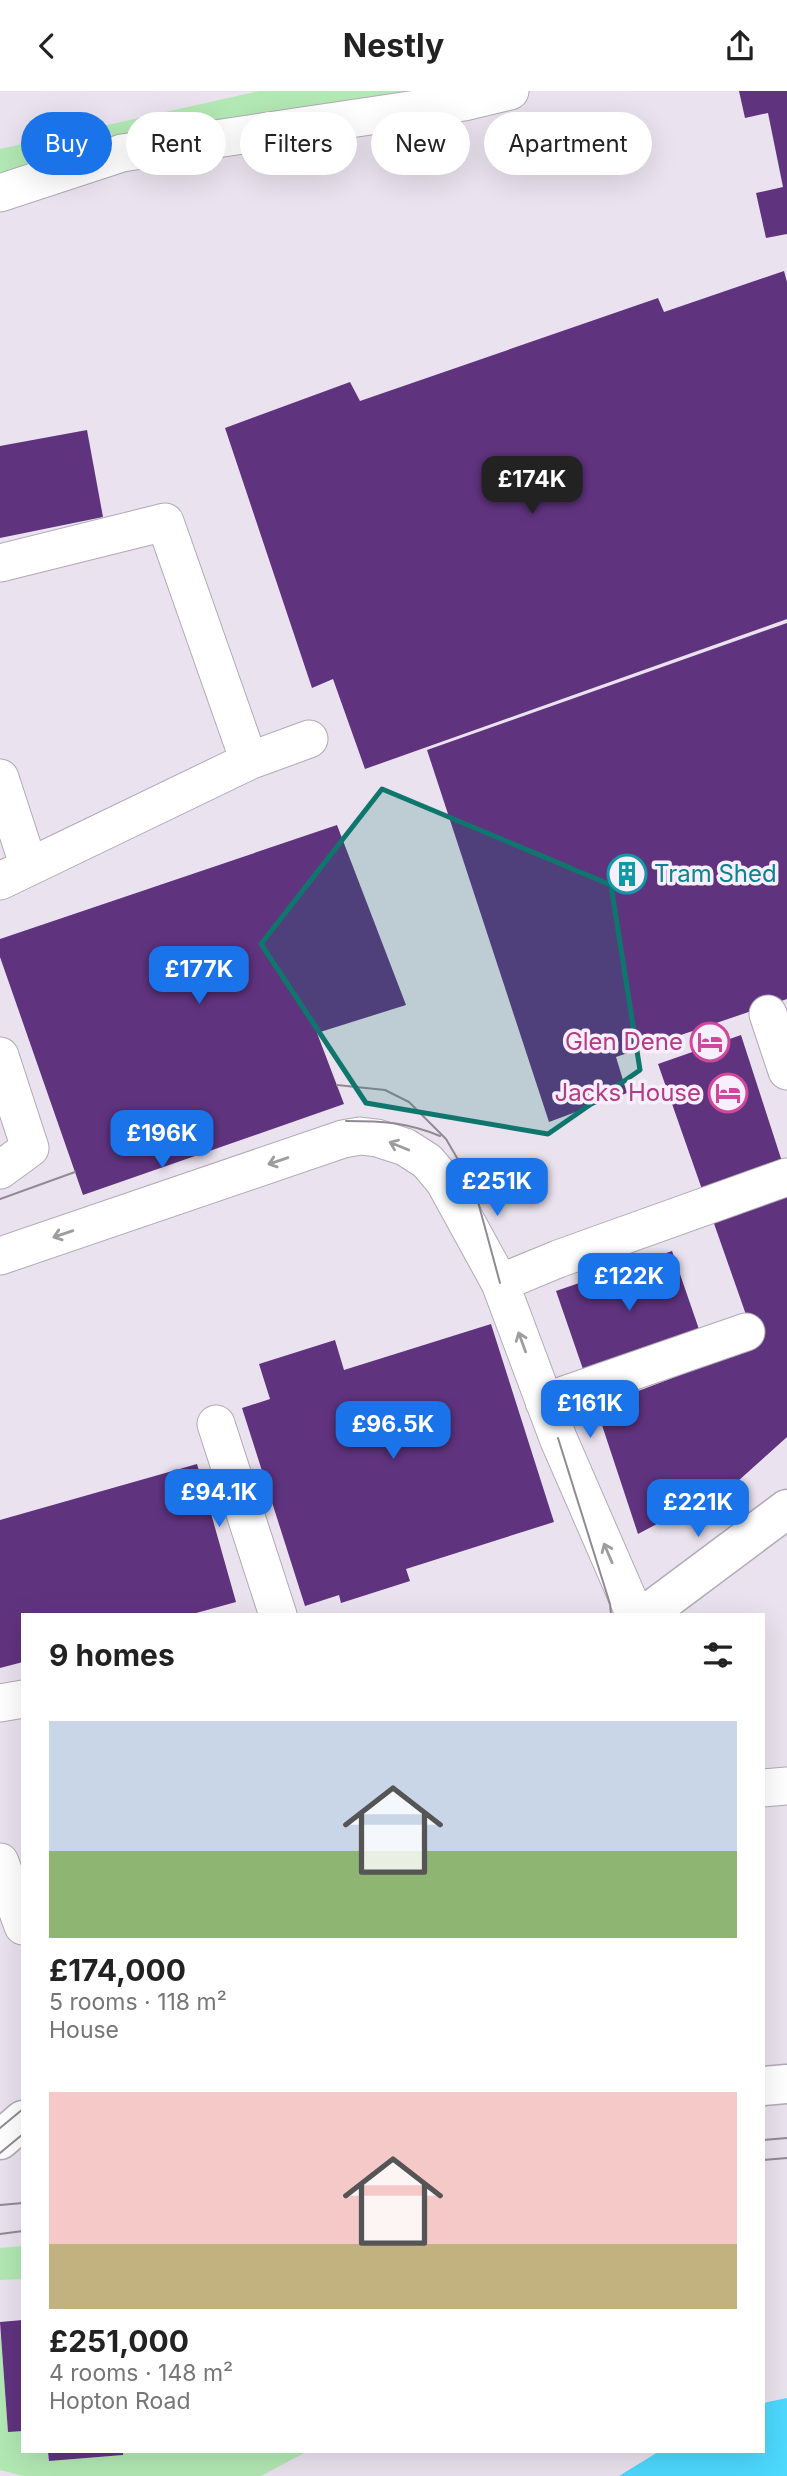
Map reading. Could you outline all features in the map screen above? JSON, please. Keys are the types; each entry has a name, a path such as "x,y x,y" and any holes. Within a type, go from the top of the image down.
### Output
{"main road":[{"path":"648,1613 787,1509"},
{"path":"765,2086 787,2084"},
{"path":"0,2140 21,2122"},
{"path":"0,2151 21,2150"}],"street":[{"path":"0,193 122,152 464,102 510,91"},
{"path":"0,563 165,522 249,761"},
{"path":"0,778 15,874 249,761 309,739"},
{"path":"768,1014 787,1071"},
{"path":"0,1056 30,1148 0,1170"},
{"path":"0,1256 343,1139 360,1136 377,1138 405,1147 427,1161 444,1181 500,1283 544,1402 634,1613"},
{"path":"500,1283 558,1259 787,1177"},
{"path":"544,1402 746,1332"},
{"path":"216,1424 277,1613"},
{"path":"0,1703 21,1699"},
{"path":"765,1788 787,1786"},
{"path":"0,1863 21,1921"}],"highlighted area":[{"path":"382,789 611,885 640,1070 548,1134 366,1103 261,944"}],"green space":[{"path":"259,91 455,91 357,114 240,112 240,141 226,144 226,112 165,112"},
{"path":"126,121 126,168 112,171 112,124"},
{"path":"21,144 21,175 94,175 0,197 0,149"},
{"path":"21,2246 21,2279 0,2280 0,2248"},
{"path":"0,2326 8,2431 21,2431 21,2453 48,2453 49,2461 123,2453 304,2453 261,2476 23,2476 0,2470"}],"water":[{"path":"787,2398 787,2476 619,2476 656,2453 765,2453 765,2403"}],"building":[{"path":"739,91 787,91 787,234 766,238 756,193 783,187 768,113 745,118"},
{"path":"784,271 787,282 787,619 365,769 333,679 312,688 225,428 350,382 360,401 658,298 664,312"},
{"path":"87,430 103,517 0,538 0,446"},
{"name":"Tram Shed","path":"787,623 787,999 616,1057 627,1093 549,1122 427,750"},
{"path":"337,825 406,1005 317,1033 344,1104 83,1195 0,957 0,939"},
{"path":"741,1035 787,1177 787,1437 738,1481 638,1534 596,1407 757,1346 658,1064"},
{"path":"672,1251 701,1335 585,1375 556,1291"},
{"path":"491,1324 554,1522 406,1569 410,1581 341,1603 339,1595 305,1606 242,1408 270,1399 259,1364 335,1340 344,1370"},
{"path":"197,1464 236,1602 196,1613 21,1613 21,1663 0,1668 0,1520"},
{"path":"21,2320 21,2431 8,2432 0,2322"},
{"path":"48,2453 123,2453 123,2455 49,2461"}],"tram line":[{"path":"337,1085 385,1090 409,1102 446,1139 474,1187 500,1283"},
{"path":"346,1121 394,1123 440,1136"},
{"path":"0,1199 75,1172"},
{"path":"558,1438 611,1613"},
{"path":"0,2128 21,2111"},
{"path":"0,2153 21,2136"},
{"path":"765,2140 787,2138"},
{"path":"765,2160 787,2158"},
{"path":"0,2205 21,2203"},
{"path":"0,2234 21,2231"}],"place":[{"name":"Tram Shed","path":"627,874"},
{"name":"Glen Dene","path":"710,1042"},
{"name":"Jacks House","path":"728,1093"}]}
